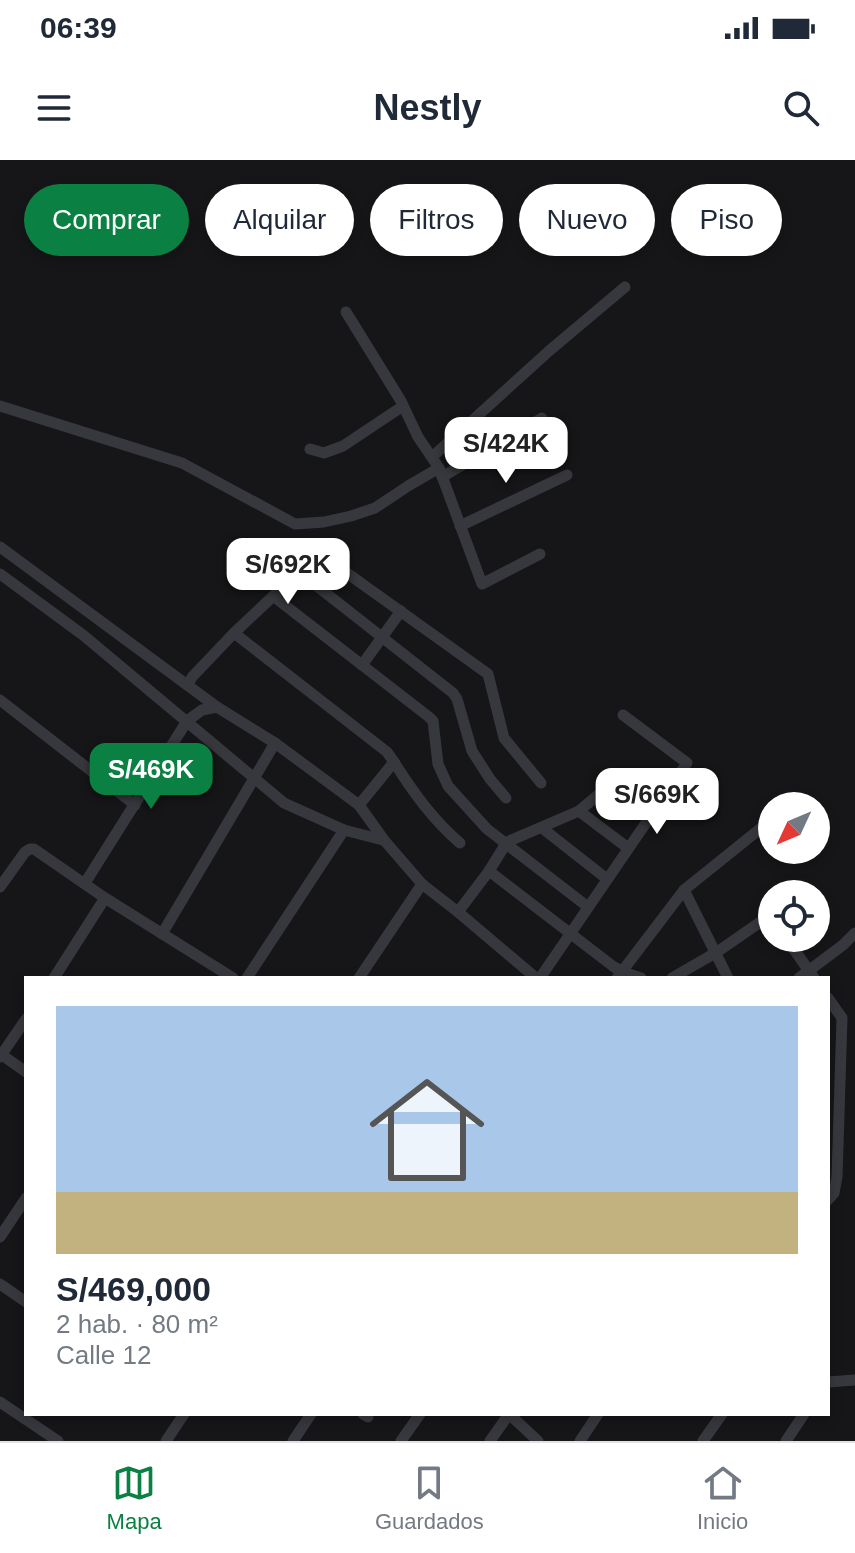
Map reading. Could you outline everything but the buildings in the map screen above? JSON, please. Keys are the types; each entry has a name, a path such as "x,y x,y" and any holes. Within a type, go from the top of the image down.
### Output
{"street":[{"path":"438,467 538,361 625,287"},
{"path":"346,312 438,467 482,584 540,554"},
{"path":"0,406 182,463 295,524 324,522 375,508 438,467 542,418"},
{"path":"310,449 324,453 343,446 403,406"},
{"path":"460,526 567,475"},
{"path":"0,547 217,707 275,743 359,805 422,884 536,976"},
{"path":"187,685 234,633 319,553 488,674 504,738 541,783"},
{"path":"299,572 453,693 472,751 506,798"},
{"path":"0,574 83,635 284,803 344,830 384,840"},
{"path":"273,596 433,721 438,764 448,786 487,829 588,907"},
{"path":"362,665 401,611"},
{"path":"234,633 387,752 411,790 442,828 460,843"},
{"path":"0,700 135,805"},
{"path":"85,883 187,721 202,710 217,707"},
{"path":"539,976 687,763 623,715"},
{"path":"162,934 275,743"},
{"path":"359,805 394,762"},
{"path":"458,912 507,842 579,811 604,790"},
{"path":"579,811 628,848"},
{"path":"542,828 607,879"},
{"path":"248,976 344,830"},
{"path":"489,871 619,974 684,890 758,830"},
{"path":"0,887 25,852 34,849 105,898 230,976"},
{"path":"360,976 422,884"},
{"path":"684,890 727,976"},
{"path":"57,976 105,898"},
{"path":"675,976 758,925"},
{"path":"794,952 808,976 855,933"},
{"path":"830,1001 842,1018 837,1177 830,1198"},
{"path":"24,1022 1,1056 24,1071"},
{"path":"0,1237 24,1201"},
{"path":"0,1284 24,1301"},
{"path":"830,1382 855,1380"},
{"path":"0,1402 58,1441"},
{"path":"166,1441 183,1416"},
{"path":"293,1441 310,1416"},
{"path":"401,1441 419,1416"},
{"path":"490,1441 508,1416"},
{"path":"511,1416 538,1441"},
{"path":"580,1441 597,1416"},
{"path":"703,1441 721,1416"},
{"path":"786,1441 803,1416"}]}
